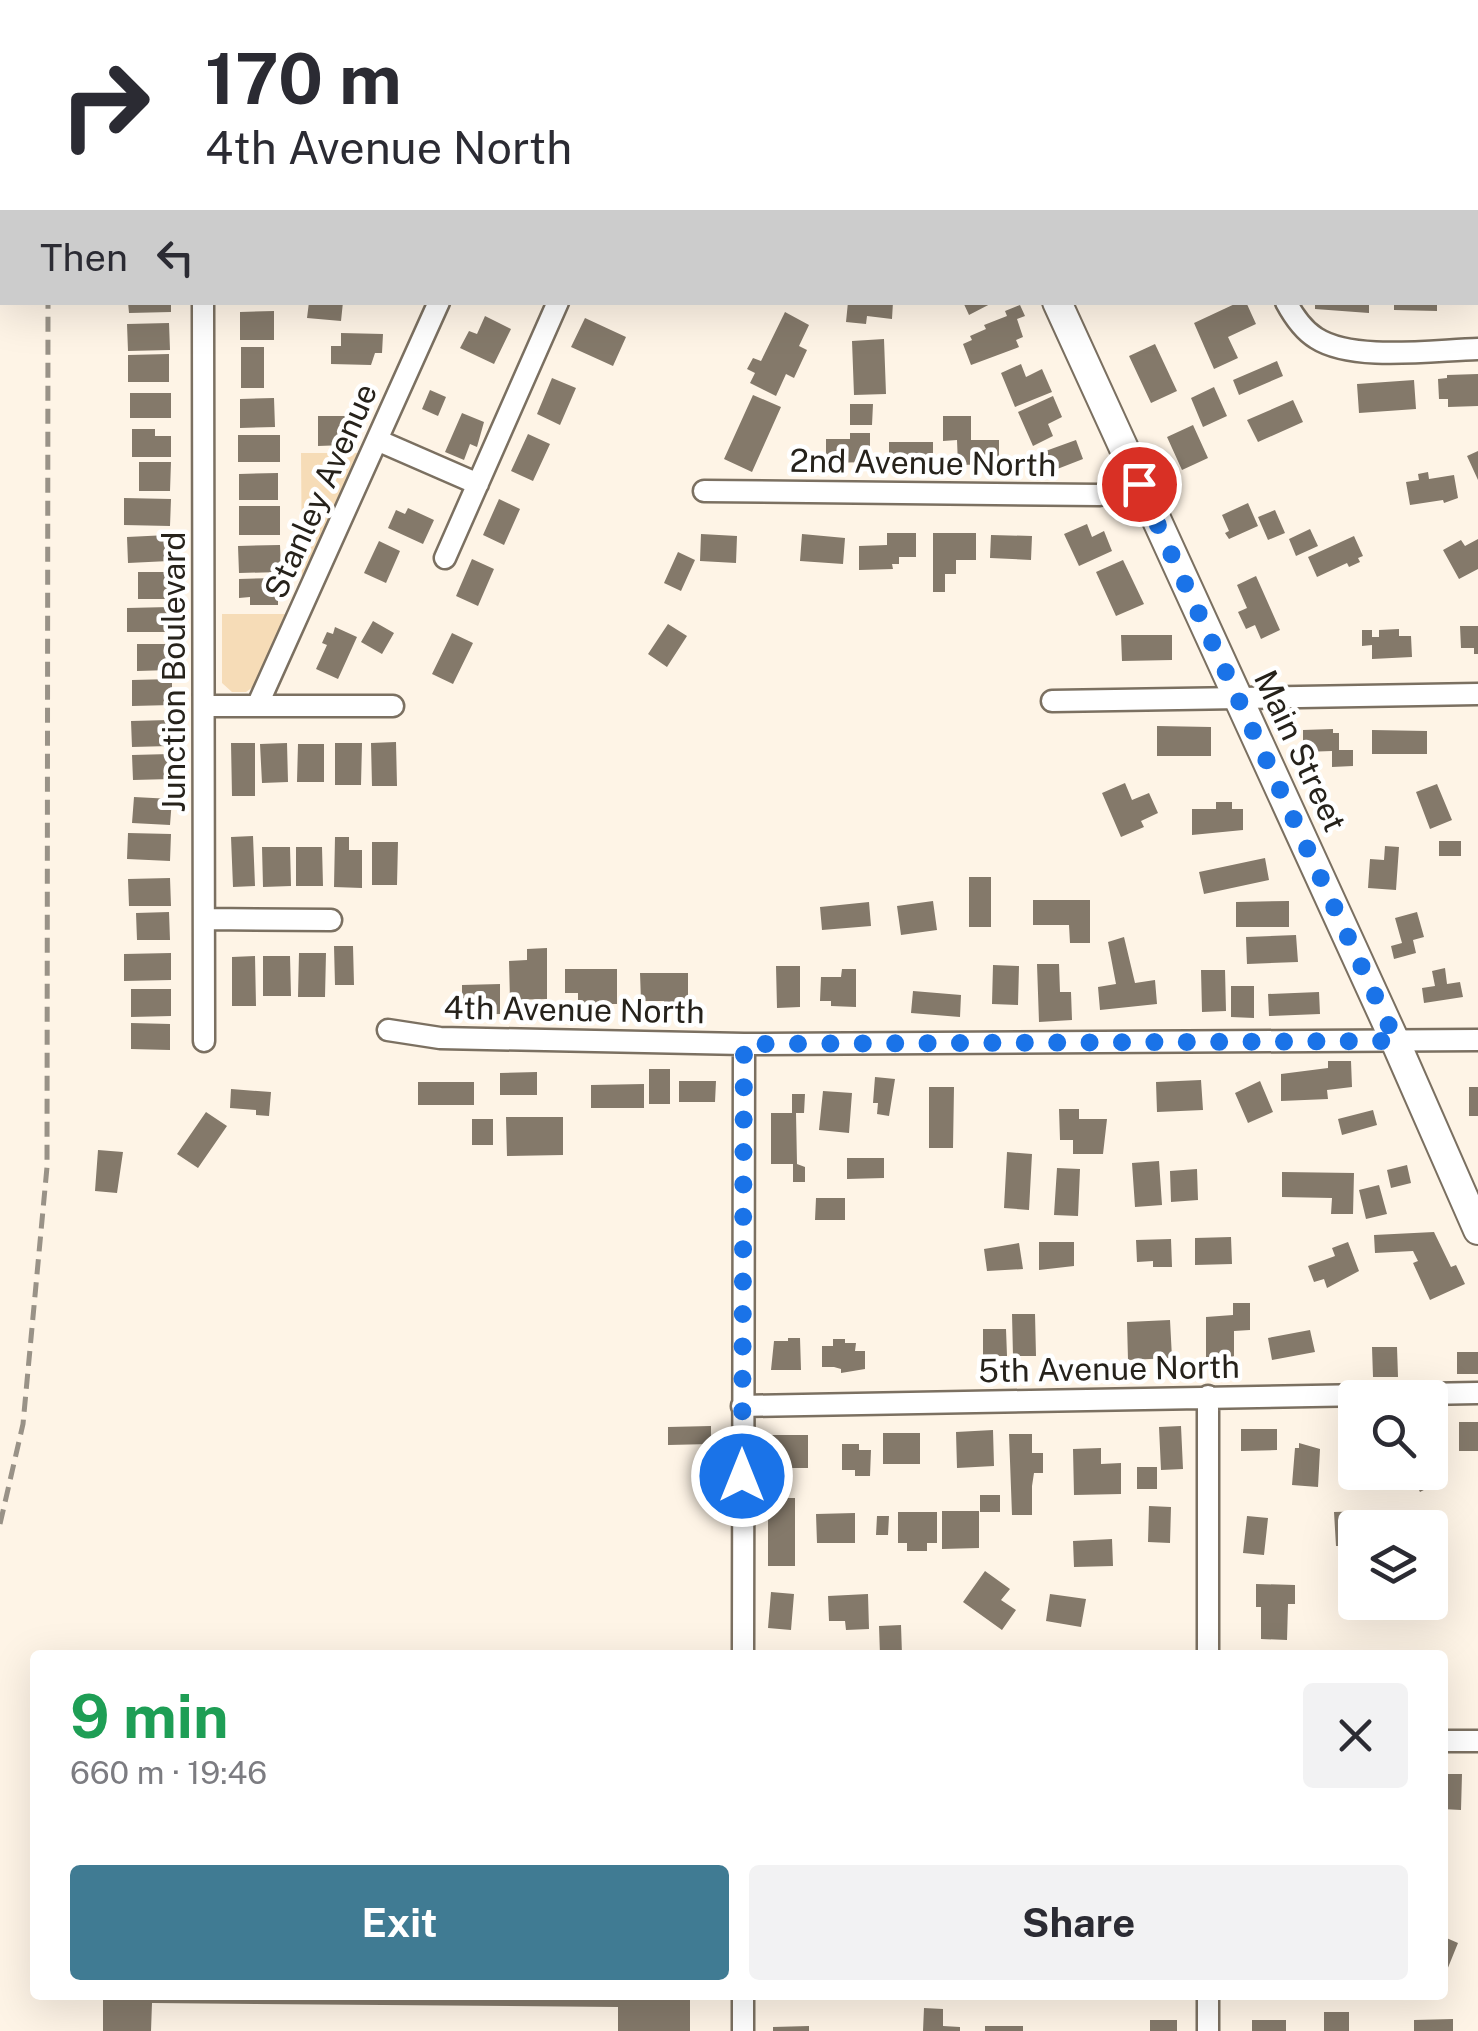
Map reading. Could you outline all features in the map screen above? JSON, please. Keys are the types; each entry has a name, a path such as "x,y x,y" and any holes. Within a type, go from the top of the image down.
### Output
{"street":[{"name":"Junction Boulevard","path":"203,305 204,1040"},
{"name":"Stanley Avenue","path":"258,704 438,305"},
{"path":"446,558 557,305"},
{"name":"Main Street","path":"1058,305 1396,1041 1478,1230"},
{"path":"1288,305 1314,337 1346,349 1478,349"},
{"path":"377,440 478,484"},
{"name":"2nd Avenue North","path":"704,490 1100,496 1139,484"},
{"path":"1052,701 1478,694"},
{"path":"205,706 394,706"},
{"path":"204,919 331,920"},
{"name":"4th Avenue North","path":"388,1030 440,1038 744,1044 1478,1040"},
{"path":"743,1650 744,1044"},
{"name":"5th Avenue North","path":"742,1406 1478,1393"},
{"path":"1208,1396 1208,1650"},
{"path":"1448,1741 1478,1741"},
{"path":"743,2000 743,2031"},
{"path":"1208,2000 1208,2031"}],"shaded area":[{"path":"301,453 360,453 302,578"},
{"path":"222,614 286,614 253,687 246,692 232,692 222,683"}],"building":[{"path":"128,305 171,305 171,312 129,313"},
{"path":"309,305 343,305 341,321 307,318"},
{"path":"848,305 893,305 892,319 867,316 866,324 846,322"},
{"path":"964,305 988,305 969,315"},
{"path":"1020,305 1025,316 1017,319 1023,337 1016,340 1019,347 971,365 963,344 986,329 984,325 1007,316 1005,311"},
{"path":"1233,305 1247,305 1256,324 1228,337 1238,358 1214,369 1194,323"},
{"path":"1315,305 1369,305 1369,313 1315,309"},
{"path":"1394,305 1437,305 1437,311 1394,310"},
{"path":"274,311 274,340 240,340 240,312"},
{"path":"785,312 809,325 799,346 807,350 794,378 786,374 776,396 750,383 755,373 747,369 753,358 761,361"},
{"path":"485,316 511,329 494,364 460,348 469,331 477,334"},
{"path":"585,318 626,337 613,366 571,347"},
{"path":"169,323 170,350 128,351 127,324"},
{"path":"341,333 383,334 382,353 375,353 371,365 331,364 331,346 341,346"},
{"path":"884,339 886,394 854,395 852,341"},
{"path":"1155,344 1177,391 1151,403 1129,356"},
{"path":"241,347 264,347 264,388 241,388"},
{"path":"169,354 169,382 128,382 128,355"},
{"path":"1277,361 1283,376 1239,395 1233,380"},
{"path":"1021,364 1026,377 1042,369 1052,392 1015,407 1001,373"},
{"path":"1478,374 1478,406 1448,407 1448,399 1439,399 1438,379"},
{"path":"552,378 576,388 560,425 537,414"},
{"path":"1414,380 1416,409 1359,413 1357,384"},
{"path":"1214,387 1227,416 1203,427 1191,398"},
{"path":"430,390 446,397 438,416 422,409"},
{"path":"130,393 171,393 171,418 130,418"},
{"path":"753,395 781,407 752,472 724,459"},
{"path":"1053,396 1062,417 1048,424 1053,436 1033,446 1018,412"},
{"path":"274,398 275,427 240,428 240,399"},
{"path":"1293,400 1303,422 1258,442 1247,420"},
{"path":"850,404 873,404 872,425 850,425"},
{"path":"462,413 484,422 477,447 470,444 464,460 445,452"},
{"path":"318,416 350,416 345,445 318,446"},
{"path":"943,416 971,416 971,440 999,440 999,464 958,465 957,440 943,441"},
{"path":"1193,425 1208,458 1182,470 1167,437"},
{"path":"132,429 155,429 155,436 171,436 171,457 132,457"},
{"path":"850,433 870,433 870,462 826,463 826,439 850,439"},
{"path":"528,434 550,444 533,481 511,471"},
{"path":"238,435 280,435 280,462 238,462"},
{"path":"1076,440 1083,459 1047,473 1040,453"},
{"path":"889,442 933,442 933,465 889,466"},
{"path":"1478,451 1478,480 1467,456"},
{"path":"139,462 171,462 170,491 139,491"},
{"path":"1428,472 1429,479 1454,475 1458,498 1410,505 1406,482 1419,480 1418,474"},
{"path":"278,473 278,500 239,500 239,474"},
{"path":"124,498 171,499 170,526 124,525"},
{"path":"499,499 520,509 504,545 483,535"},
{"path":"1248,503 1258,526 1229,539 1222,515"},
{"path":"239,506 280,506 280,535 239,535"},
{"path":"408,508 434,520 423,544 388,528 396,510 405,514"},
{"path":"1275,510 1285,533 1268,540 1258,517"},
{"path":"1087,524 1092,537 1104,531 1112,551 1079,566 1064,534"},
{"path":"1310,529 1318,546 1296,556 1289,539"},
{"path":"887,533 916,533 916,557 899,557 899,564 892,564 893,569 859,570 859,546 887,545"},
{"path":"933,533 976,533 976,560 956,560 956,574 945,574 945,592 933,592"},
{"path":"701,534 737,536 736,563 700,561"},
{"path":"802,534 845,538 843,564 800,561"},
{"path":"168,535 169,561 128,563 127,537"},
{"path":"991,535 1032,536 1031,560 990,558"},
{"path":"1354,536 1363,556 1358,558 1360,562 1349,567 1347,563 1317,577 1308,557"},
{"path":"1478,539 1478,569 1459,579 1443,550 1461,540 1465,546"},
{"path":"379,541 400,551 386,583 364,573"},
{"path":"280,545 281,572 239,573 238,546"},
{"path":"678,552 695,560 681,591 664,583"},
{"path":"472,559 494,569 478,606 456,596"},
{"path":"1123,560 1144,604 1116,616 1096,572"},
{"path":"138,572 171,572 170,599 138,599"},
{"path":"1256,576 1280,630 1261,639 1255,625 1246,629 1238,612 1247,608 1237,585"},
{"path":"278,578 278,605 250,605 250,597 239,598 239,579"},
{"path":"170,607 170,632 127,632 127,608"},
{"path":"373,621 394,633 382,654 361,642"},
{"path":"668,624 687,636 667,667 648,654"},
{"path":"1460,626 1478,626 1478,654 1474,654 1474,648 1461,648"},
{"path":"335,627 357,637 338,679 316,669 327,645 322,643 327,632 333,634"},
{"path":"1399,629 1399,636 1411,636 1412,657 1372,659 1372,645 1362,646 1362,630 1372,630 1372,637 1379,637 1379,630"},
{"path":"452,633 473,643 453,684 432,674"},
{"path":"1121,635 1172,635 1172,660 1122,661"},
{"path":"137,644 170,644 170,670 137,671"},
{"path":"172,679 172,705 132,706 132,680"},
{"path":"169,720 170,746 132,747 131,721"},
{"path":"1157,726 1211,727 1211,756 1157,756"},
{"path":"1333,729 1333,733 1339,733 1339,750 1353,750 1353,766 1332,767 1332,751 1303,752 1303,730"},
{"path":"1372,730 1427,731 1427,754 1372,754"},
{"path":"396,742 397,786 372,786 371,743"},
{"path":"231,743 255,743 255,796 232,796"},
{"path":"287,743 288,782 262,783 260,744"},
{"path":"335,743 362,743 361,785 335,785"},
{"path":"298,744 324,744 324,782 297,782"},
{"path":"170,754 171,779 133,780 132,755"},
{"path":"1125,783 1132,800 1149,793 1158,813 1141,821 1144,827 1121,837 1102,793"},
{"path":"1437,784 1452,820 1430,829 1416,792"},
{"path":"134,797 172,799 170,825 132,823"},
{"path":"1216,802 1232,802 1232,809 1243,809 1243,830 1192,835 1192,809 1216,809"},
{"path":"128,833 171,834 170,861 127,859"},
{"path":"253,836 255,886 233,887 231,837"},
{"path":"335,837 349,837 349,850 362,850 362,888 334,887"},
{"path":"1439,841 1461,841 1461,856 1439,856"},
{"path":"372,842 398,842 397,885 372,885"},
{"path":"1385,846 1399,847 1396,890 1368,888 1370,859 1384,860"},
{"path":"262,847 290,847 291,886 263,887"},
{"path":"296,847 322,847 323,886 296,886"},
{"path":"1265,858 1269,880 1204,894 1199,872"},
{"path":"969,877 991,877 991,927 969,927"},
{"path":"170,878 171,906 129,906 128,879"},
{"path":"1033,900 1090,900 1090,943 1070,943 1069,925 1033,925"},
{"path":"933,901 937,930 901,935 897,906"},
{"path":"1289,901 1289,927 1236,927 1236,902"},
{"path":"869,902 871,926 822,930 820,907"},
{"path":"169,912 170,940 137,940 136,913"},
{"path":"1417,912 1424,937 1413,940 1416,953 1394,959 1391,946 1402,943 1395,918"},
{"path":"1296,935 1298,962 1247,964 1246,937"},
{"path":"1124,937 1135,983 1155,980 1157,1004 1100,1010 1098,987 1116,984 1108,942"},
{"path":"334,946 353,946 354,985 335,985"},
{"path":"547,948 547,999 510,1000 509,961 527,960 527,949"},
{"path":"171,953 171,980 124,981 124,954"},
{"path":"299,953 326,953 325,997 298,997"},
{"path":"255,956 256,1006 232,1006 232,957"},
{"path":"263,956 290,956 291,996 263,996"},
{"path":"1037,964 1059,964 1060,992 1071,992 1072,1020 1039,1022"},
{"path":"993,965 1019,966 1018,1005 992,1004"},
{"path":"776,966 800,966 800,1007 777,1008"},
{"path":"1445,968 1447,984 1460,982 1463,997 1424,1003 1422,988 1435,986 1432,971"},
{"path":"565,969 617,969 617,1004 578,1004 578,993 565,993"},
{"path":"842,969 856,969 856,1007 831,1006 831,1001 820,1001 821,977 841,977"},
{"path":"1201,970 1225,970 1226,1011 1202,1012"},
{"path":"640,973 688,973 688,1008 664,1008 664,1001 641,1001"},
{"path":"500,984 500,1014 462,1015 462,985"},
{"path":"1231,986 1254,986 1254,1018 1231,1017"},
{"path":"131,989 171,989 171,1016 131,1017"},
{"path":"913,991 961,995 960,1017 911,1013"},
{"path":"1319,992 1320,1014 1269,1016 1268,994"},
{"path":"131,1023 170,1024 170,1050 131,1049"},
{"path":"1328,1061 1351,1061 1352,1087 1327,1090 1328,1099 1281,1101 1281,1074 1328,1068"},
{"path":"649,1069 670,1069 670,1104 649,1104"},
{"path":"537,1072 537,1095 500,1095 500,1073"},
{"path":"875,1077 895,1079 889,1116 877,1114 878,1103 873,1103"},
{"path":"1201,1080 1203,1110 1157,1112 1156,1082"},
{"path":"679,1081 716,1081 715,1102 679,1102"},
{"path":"1260,1081 1273,1112 1248,1123 1235,1093"},
{"path":"418,1082 474,1082 474,1105 418,1105"},
{"path":"644,1084 644,1108 591,1108 591,1085"},
{"path":"929,1087 954,1087 953,1148 929,1148"},
{"path":"1469,1087 1478,1087 1478,1116 1469,1116"},
{"path":"231,1089 271,1092 269,1116 256,1115 256,1110 230,1108"},
{"path":"823,1091 852,1093 849,1133 819,1130"},
{"path":"792,1094 805,1094 804,1113 796,1113 797,1164 805,1167 805,1182 793,1182 793,1164 771,1164 771,1113 792,1113"},
{"path":"1059,1109 1079,1109 1079,1119 1107,1119 1103,1154 1073,1154 1073,1140 1060,1140"},
{"path":"1373,1110 1377,1125 1342,1135 1338,1119"},
{"path":"206,1112 227,1126 198,1168 177,1154"},
{"path":"506,1117 563,1117 563,1155 507,1156"},
{"path":"472,1119 493,1119 493,1145 472,1145"},
{"path":"98,1150 123,1152 117,1193 95,1191"},
{"path":"1007,1152 1032,1154 1029,1210 1004,1208"},
{"path":"847,1158 884,1158 884,1178 847,1179"},
{"path":"1159,1161 1162,1205 1135,1207 1132,1163"},
{"path":"1407,1165 1411,1183 1391,1188 1387,1170"},
{"path":"1057,1168 1080,1169 1078,1216 1054,1215"},
{"path":"1197,1169 1198,1200 1171,1202 1170,1171"},
{"path":"1282,1172 1354,1173 1353,1214 1331,1214 1332,1198 1282,1197"},
{"path":"1379,1185 1387,1214 1366,1219 1359,1190"},
{"path":"816,1198 845,1198 845,1220 815,1220"},
{"path":"1434,1232 1451,1267 1456,1265 1465,1284 1430,1300 1413,1263 1418,1261 1413,1251 1375,1253 1374,1235"},
{"path":"1231,1237 1232,1264 1195,1265 1195,1238"},
{"path":"1171,1239 1172,1267 1153,1267 1153,1261 1137,1262 1136,1240"},
{"path":"1039,1242 1074,1242 1074,1266 1039,1270"},
{"path":"1348,1242 1359,1271 1327,1288 1324,1279 1314,1282 1308,1266 1335,1256 1332,1248"},
{"path":"1019,1243 1023,1269 987,1271 984,1249"},
{"path":"1233,1303 1250,1303 1250,1330 1234,1331 1234,1356 1230,1359 1209,1359 1206,1317 1233,1315"},
{"path":"1012,1314 1035,1314 1036,1356 1013,1356"},
{"path":"1170,1320 1172,1358 1128,1360 1127,1322"},
{"path":"983,1329 1006,1329 1007,1356 983,1356"},
{"path":"1310,1330 1315,1352 1272,1360 1268,1338"},
{"path":"800,1338 801,1370 771,1370 774,1341"},
{"path":"833,1339 856,1343 855,1351 865,1351 865,1369 841,1373 841,1369 822,1367 822,1346 833,1346"},
{"path":"1372,1347 1397,1347 1398,1377 1373,1377"},
{"path":"1457,1352 1478,1352 1478,1374 1457,1374"},
{"path":"1459,1422 1478,1422 1478,1451 1459,1451"},
{"path":"711,1426 711,1444 668,1445 668,1427"},
{"path":"1181,1426 1183,1469 1161,1470 1159,1427"},
{"path":"1241,1429 1277,1429 1277,1450 1241,1451"},
{"path":"993,1430 994,1466 957,1468 956,1432"},
{"path":"883,1433 920,1433 920,1464 883,1464"},
{"path":"1009,1434 1032,1434 1032,1453 1043,1453 1043,1473 1034,1473 1032,1515 1012,1515"},
{"path":"764,1435 808,1435 808,1468 788,1468 788,1486 765,1486"},
{"path":"1299,1443 1320,1449 1318,1487 1292,1485 1295,1448 1299,1448"},
{"path":"842,1444 859,1444 859,1450 871,1450 870,1476 855,1476 855,1470 842,1470"},
{"path":"1101,1448 1101,1464 1121,1463 1121,1494 1074,1495 1073,1449"},
{"path":"1137,1467 1157,1467 1157,1489 1137,1489"},
{"path":"980,1495 1000,1495 1000,1512 980,1512"},
{"path":"768,1498 795,1498 795,1566 768,1566"},
{"path":"1149,1506 1171,1507 1170,1543 1148,1542"},
{"path":"942,1511 979,1511 979,1548 942,1549"},
{"path":"898,1512 937,1512 937,1543 927,1543 927,1551 907,1551 907,1543 898,1543"},
{"path":"1334,1512 1338,1512 1338,1546 1336,1546"},
{"path":"855,1513 855,1543 817,1543 816,1514"},
{"path":"877,1516 889,1516 888,1535 876,1535"},
{"path":"1247,1516 1268,1518 1264,1555 1243,1553"},
{"path":"1112,1539 1113,1566 1074,1567 1073,1541"},
{"path":"985,1571 1010,1589 1001,1600 1016,1610 1002,1630 963,1602"},
{"path":"1256,1584 1295,1585 1295,1604 1288,1604 1287,1640 1261,1639"},
{"path":"771,1592 794,1594 791,1630 768,1628"},
{"path":"868,1594 869,1629 846,1630 845,1621 829,1621 828,1596"},
{"path":"1050,1594 1086,1599 1081,1627 1046,1621"},
{"path":"901,1625 902,1650 880,1650 879,1626"},
{"path":"1448,1774 1462,1774 1461,1810 1448,1809"},
{"path":"1448,1939 1458,1943 1448,1968"},
{"path":"103,2000 690,2000 690,2031 618,2031 618,2007 152,2003 151,2031 103,2031"},
{"path":"924,2008 943,2009 943,2026 960,2027 960,2031 923,2031"},
{"path":"1324,2012 1349,2012 1349,2031 1324,2031"},
{"path":"1453,2019 1453,2031 1414,2031 1414,2020"},
{"path":"1150,2020 1177,2020 1177,2031 1150,2031"},
{"path":"1252,2020 1286,2020 1286,2031 1252,2031"},
{"path":"809,2026 809,2031 773,2031 773,2027"},
{"path":"985,2026 1023,2026 1023,2031 985,2031"}],"railway":[{"path":"0,1524 23,1424 47,1167 48,305"}],"route":[{"path":"742,1476 744,1044 1396,1041 1139,484"}]}
